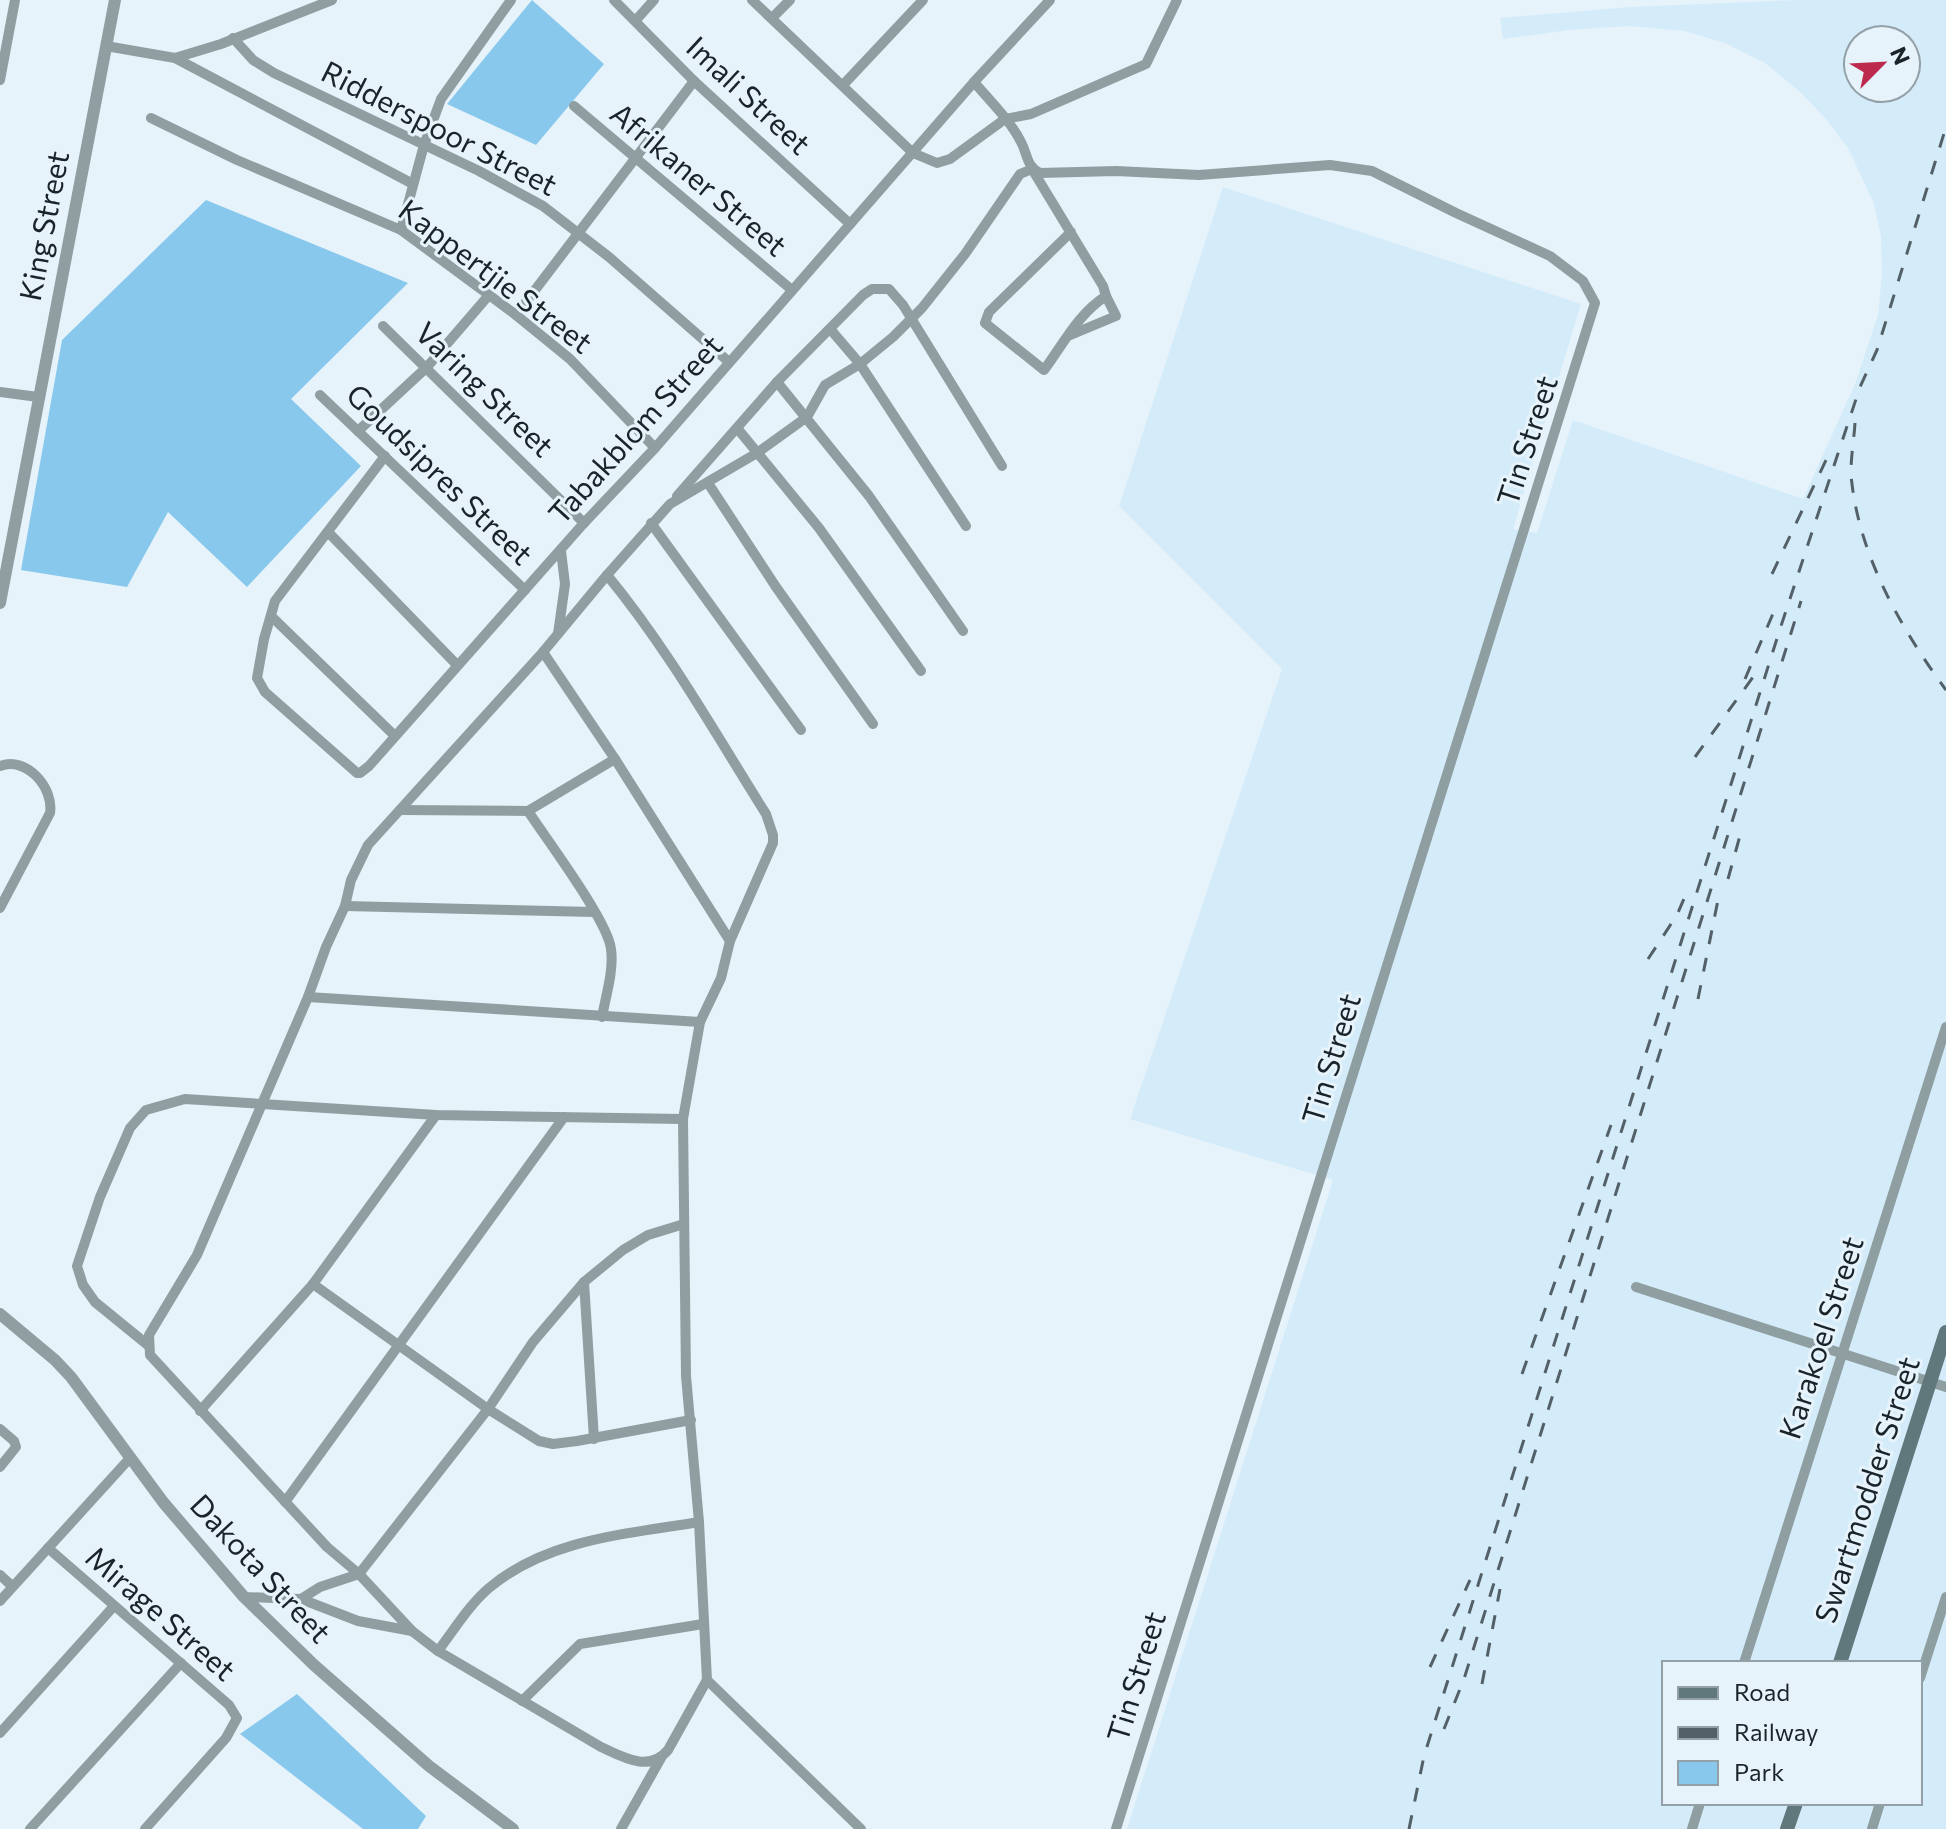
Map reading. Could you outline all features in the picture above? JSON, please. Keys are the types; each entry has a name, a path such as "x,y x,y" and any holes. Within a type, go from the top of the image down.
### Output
{"main road":[{"name":"Swartmodder Street","path":"1841,1661 1946,1332"},
{"path":"1787,1829 1795,1805"}],"street":[{"path":"0,80 15,0"},
{"name":"King Street","path":"0,603 115,0"},
{"path":"175,58 332,0"},
{"path":"401,230 436,109 448,87 511,0"},
{"name":"Imali Street","path":"614,0 694,81 850,224"},
{"path":"636,20 654,0"},
{"path":"752,0 913,153 932,163 943,162 1005,119 1031,114 1146,64 1177,0"},
{"path":"772,18 790,0"},
{"path":"843,85 923,0"},
{"name":"Tabakblom Street","path":"271,616 257,678 260,687 357,773 369,766 584,523 655,448 974,82 1050,0"},
{"name":"Ridderspoor Street","path":"233,38 253,60 274,73 479,171 543,206 729,362"},
{"path":"106,46 175,58 413,184"},
{"path":"516,315 694,81"},
{"path":"974,82 1021,141 1032,169 1071,232 1116,316 1066,336"},
{"name":"Afrikaner Street","path":"574,106 792,290"},
{"name":"Kappertjie Street","path":"151,118 237,160 401,230 570,359 655,448"},
{"name":"Tin Street","path":"1032,169 1046,174 1116,171 1199,175 1330,165 1372,171 1550,256 1583,281 1595,303 1116,1829"},
{"path":"670,504 757,453 807,417 825,385 860,364 911,319 965,254 1020,174 1032,169"},
{"path":"1071,232 989,312 985,323 1044,370 1066,336 1092,305 1106,296"},
{"path":"661,1758 644,1763 626,1759 438,1651 412,1631 359,1574 327,1547 150,1355 149,1335 197,1255 308,997 368,845 543,652 651,523 777,382 863,295 872,289 889,289 903,305 1002,466"},
{"path":"358,431 427,367 489,295"},
{"name":"Varing Street","path":"383,326 584,523"},
{"path":"831,330 860,364 966,526"},
{"path":"777,382 869,496 963,631"},
{"path":"0,392 38,397"},
{"name":"Goudsipres Street","path":"320,395 525,590"},
{"path":"737,428 819,528 921,671"},
{"path":"385,456 281,592 271,616 394,735"},
{"path":"708,483 776,587 873,724"},
{"path":"651,523 801,730"},
{"path":"328,532 457,665"},
{"path":"557,636 565,584 561,551"},
{"path":"607,575 666,655 771,825 773,835 770,852 730,941 717,987 700,1022 683,1119 686,1376 699,1522 707,1680 621,1829"},
{"path":"543,652 730,941"},
{"path":"400,810 528,811 615,759"},
{"path":"0,766 13,762 19,764 40,780 48,791 51,805 50,813 0,908"},
{"path":"528,811 607,935 612,950 602,1017"},
{"path":"345,906 594,912"},
{"path":"308,997 700,1022"},
{"name":"Karakoel Street","path":"1745,1661 1946,1027"},
{"path":"149,1346 95,1302 83,1285 77,1266 100,1197 130,1128 146,1110 185,1099 436,1115 683,1119"},
{"path":"200,1411 313,1284 436,1115"},
{"path":"285,1502 564,1117"},
{"path":"301,1599 320,1587 359,1574 488,1409 533,1342 584,1282 623,1250 648,1235 684,1224"},
{"path":"584,1282 594,1439"},
{"path":"313,1284 488,1409 547,1443 594,1439 691,1420"},
{"path":"1636,1287 1946,1387"},
{"name":"Dakota Street","path":"0,1314 63,1368 209,1558 244,1597 314,1665 429,1766 513,1829"},
{"path":"0,1429 14,1441 16,1447 0,1467"},
{"path":"0,1601 130,1458"},
{"path":"438,1651 488,1589 538,1557 565,1546 699,1522"},
{"name":"Mirage Street","path":"48,1548 229,1705 237,1718 226,1738 145,1829"},
{"path":"0,1575 12,1586"},
{"path":"244,1597 301,1599 358,1621 387,1629 412,1631"},
{"path":"1922,1672 1946,1597"},
{"path":"0,1733 114,1606"},
{"path":"522,1701 580,1644 703,1624"},
{"path":"30,1829 181,1663"},
{"path":"707,1680 861,1829"},
{"path":"1692,1829 1699,1805"},
{"path":"1872,1829 1879,1805"}],"shaded area":[{"path":"1796,0 1946,0 1946,1829 1127,1829 1333,1180 1130,1119 1282,669 1119,506 1223,187 1581,304 1513,529 1537,533 1573,420 1803,499 1855,384 1878,315 1881,237 1874,204 1848,148 1826,119 1798,90 1765,63 1725,43 1684,31 1629,26 1503,39 1500,18 1630,7"}],"green space":[{"path":"532,0 604,64 536,145 447,104"},
{"path":"206,200 408,283 291,399 361,466 247,587 168,512 127,587 21,570 62,340"},
{"path":"297,1694 426,1816 418,1829 363,1829 240,1734"}],"railway":[{"path":"1409,1829 1424,1756 1780,629 1860,387 1877,350 1946,127"},
{"path":"1855,423 1851,477 1864,539 1899,618 1946,690"},
{"path":"1772,574 1827,458"},
{"path":"1444,1729 1464,1679 1801,601"},
{"path":"1745,679 1778,602"},
{"path":"1695,757 1756,673"},
{"path":"1728,879 1741,832"},
{"path":"1648,959 1677,915 1686,894"},
{"path":"1698,999 1719,895"},
{"path":"1522,1374 1611,1125"},
{"path":"1430,1667 1470,1580"},
{"path":"1482,1684 1500,1589"}]}
